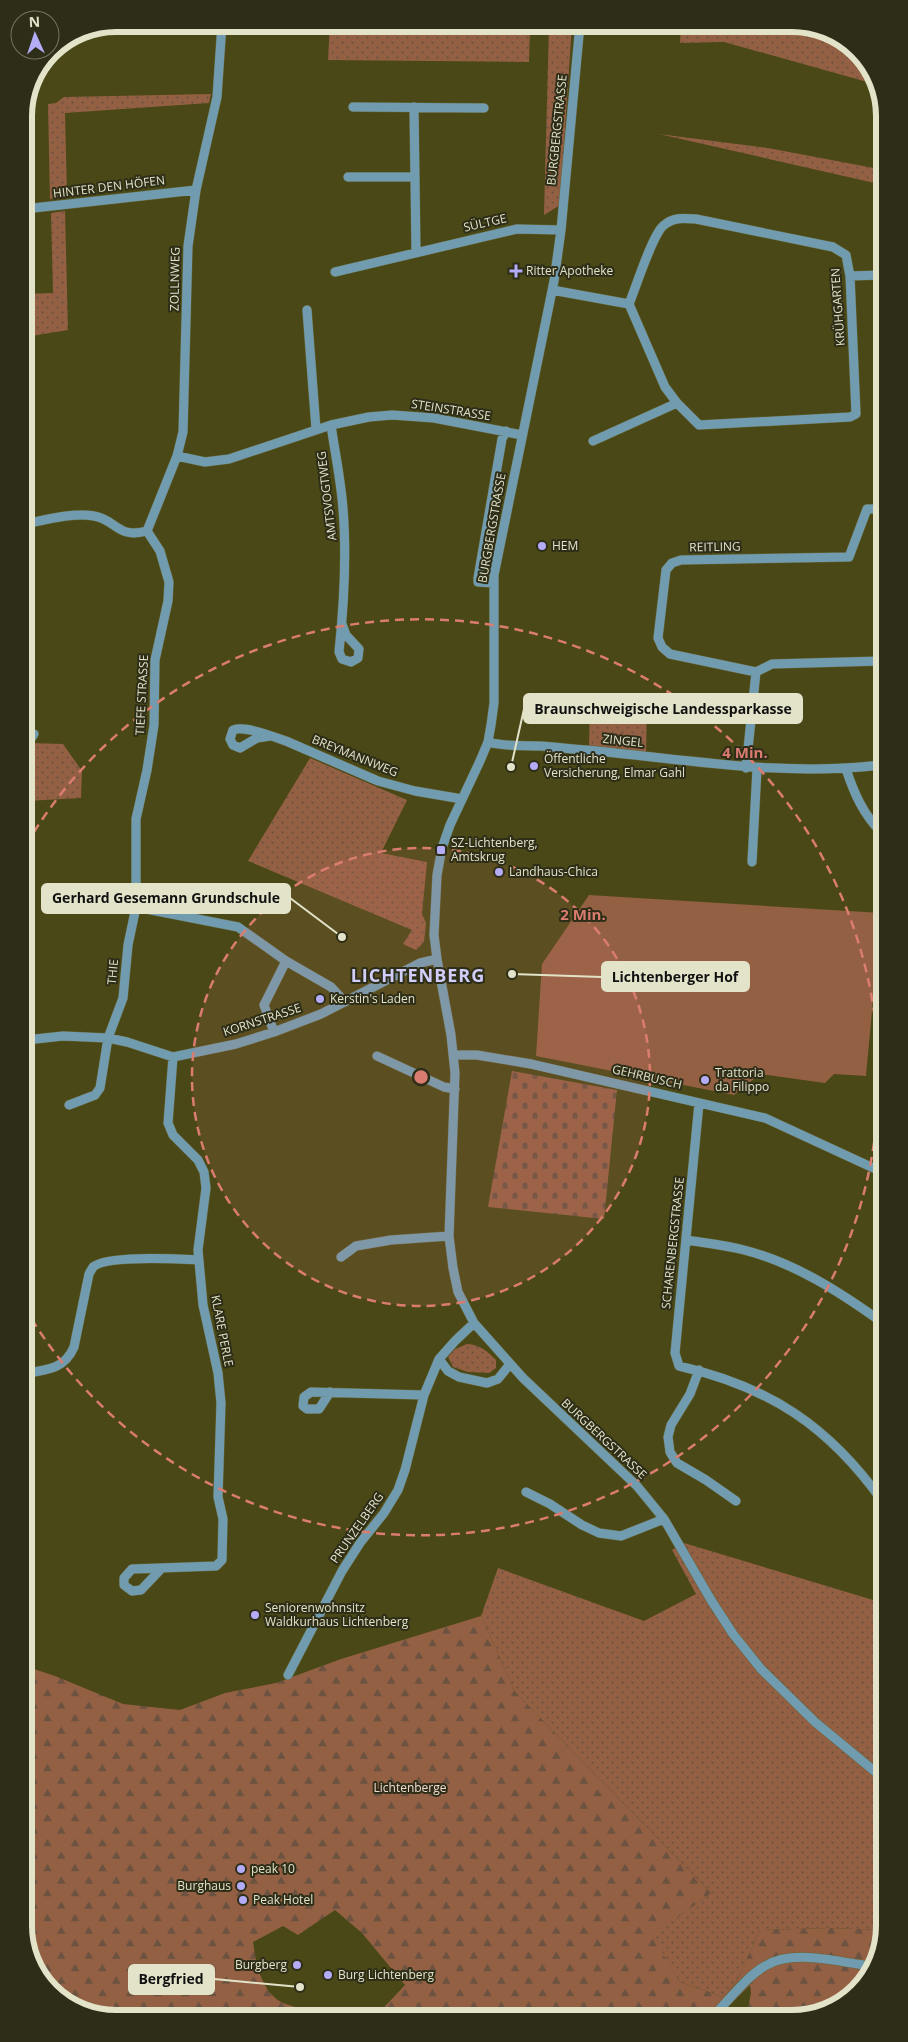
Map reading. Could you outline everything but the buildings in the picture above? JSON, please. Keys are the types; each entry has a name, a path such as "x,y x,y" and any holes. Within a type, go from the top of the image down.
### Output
{"street":[{"name":"ZOLLNWEG","path":"147,531 177,456 183,432 188,246 196,190 217,97 221,32"},
{"name":"BURGBERGSTRASSE","path":"579,33 560,230 552,290 494,583 494,703 488,742 442,848 438,867 434,918 437,959 454,1055 455,1089 449,1236 453,1268 458,1292 474,1323 510,1364 565,1419 626,1474 664,1519 711,1600 761,1669 815,1722 876,1772"},
{"path":"352,107 484,108"},
{"path":"414,107 416,252"},
{"path":"348,177 415,177"},
{"name":"HINTER DEN HÖFEN","path":"33,209 196,190"},
{"name":"KRÜHGARTEN","path":"682,218 696,219 832,247 846,255 850,276 856,414 850,417 699,425 677,403 665,387 629,304 662,226 672,220 682,218"},
{"name":"SÜLTGE","path":"334,272 517,229 560,230"},
{"path":"850,276 876,274"},
{"path":"552,290 629,304"},
{"path":"307,310 316,430"},
{"path":"593,441 677,403"},
{"name":"STEINSTRASSE","path":"177,456 205,462 229,459 331,425 369,417 392,415 434,418 522,435"},
{"name":"AMTSVOGTWEG","path":"331,425 343,506 345,536 346,572 342,624"},
{"path":"494,583 478,582 478,578 502,438 506,431"},
{"name":"REITLING","path":"756,672 670,654 662,647 658,638 666,570 672,563 681,560 849,557 867,510 876,509"},
{"path":"33,523 91,515 104,519 124,532 135,534 147,531"},
{"name":"TIEFE STRASSE","path":"136,907 136,819 148,770 154,725 155,660 168,601 169,582 160,552 147,531"},
{"path":"746,768 756,672 772,664 876,661"},
{"name":"BREYMANNWEG","path":"270,736 378,781 407,789 462,799"},
{"name":"ZINGEL","path":"488,742 497,745 588,750 757,769 846,769 876,766"},
{"path":"752,862 757,769"},
{"path":"846,769 856,797 870,822 876,827"},
{"path":"136,907 238,928 286,962 331,987 345,1002"},
{"name":"THIE","path":"69,1105 89,1098 99,1092 108,1038 123,998 128,945 136,907"},
{"name":"KORNSTRASSE","path":"32,1039 63,1036 108,1038 174,1057 236,1044 274,1032 345,1002 427,960 437,959"},
{"path":"274,1032 264,1005 286,962"},
{"name":"GEHRBUSCH","path":"454,1055 477,1055 530,1064 764,1118 876,1169"},
{"path":"377,1056 444,1087 455,1089"},
{"name":"KLARE PERLE","path":"161,1569 216,1566 222,1560 223,1519 218,1497 221,1403 218,1373 203,1305 198,1260 206,1188 204,1172 198,1160 173,1135 168,1123 174,1057"},
{"name":"SCHARENBERGSTRASSE","path":"699,1103 675,1353 679,1366 699,1370"},
{"path":"341,1257 356,1246 391,1240 449,1236"},
{"path":"686,1240 743,1250 788,1265 844,1295 876,1318"},
{"path":"32,1372 52,1368 69,1358 74,1347 89,1274 93,1268 100,1264 114,1261 142,1259 198,1260"},
{"name":"PRUNZELBERG","path":"288,1675 342,1571 360,1543 384,1513 398,1490 405,1470 424,1394 439,1360 474,1323"},
{"path":"439,1360 448,1371 459,1377 486,1384 498,1378 510,1364"},
{"path":"736,1501 677,1463 670,1452 668,1437 671,1425 690,1394 699,1370 754,1390 782,1404 809,1422 862,1472 876,1492"},
{"path":"330,1392 424,1394"},
{"path":"526,1492 600,1534 621,1536 664,1519"},
{"path":"719,2010 753,1975 764,1966 780,1959 804,1957 865,1965"}],"green space":[{"path":"330,32 530,33 529,62 328,60"},
{"path":"549,33 571,33 560,205 544,215"},
{"path":"681,33 808,34 823,39 843,50 858,65 867,82 724,42 680,43"},
{"path":"211,94 209,103 65,113 67,196 50,199 48,104 56,103 64,97"},
{"path":"659,134 768,148 876,168 876,183"},
{"path":"65,211 68,330 33,336 33,294 53,293 51,213"},
{"path":"590,698 647,698 646,754 589,748"},
{"path":"33,743 63,744 82,771 81,798 33,801"},
{"path":"310,758 407,800 381,853 427,862 422,914 426,923 424,942 416,950 403,944 412,930 248,861"},
{"path":"589,895 876,913 876,967 866,1076 834,1074 825,1083 760,1074 734,1095 536,1056 542,964"},
{"path":"512,1071 617,1090 604,1219 488,1207"},
{"path":"467,1344 487,1351 496,1360 496,1368 489,1373 468,1372 453,1367 448,1357 455,1349"},
{"path":"684,1543 876,1601 875,1930 830,1928 760,1930 736,1983 723,1997 680,1982 651,1936 711,1893 515,1692 481,1616 498,1568 644,1621 696,1594 672,1550"},
{"name":"Lichtenberge","path":"481,1616 515,1692 711,1893 652,1936 680,1982 723,1997 736,1983 760,1930 830,1928 875,1930 874,1942 867,1962 851,1985 843,1992 828,2001 802,2009 748,2010 751,1993 750,1985 725,2010 382,2009 405,1985 362,1933 335,1910 298,1935 283,1926 253,1942 261,1976 269,1992 283,2003 304,2009 111,2009 85,2003 65,1992 57,1985 41,1962 34,1942 32,1925 32,1668 123,1704 180,1710 225,1693 276,1683 341,1659"}],"place":[{"name":"Ritter Apotheke","path":"516,271"},
{"name":"HEM","path":"542,546"},
{"name":"Öffentliche Versicherung, Elmar Gahl","path":"534,766"},
{"name":"Braunschweigische Landessparkasse","path":"511,767"},
{"name":"SZ-Lichtenberg, Amtskrug","path":"441,850"},
{"name":"Landhaus-Chica","path":"499,872"},
{"name":"Gerhard Gesemann Grundschule","path":"342,937"},
{"name":"Lichtenberger Hof","path":"512,974"},
{"name":"Kerstin's Laden","path":"320,999"},
{"name":"Trattoria da Filippo","path":"705,1080"},
{"name":"Seniorenwohnsitz Waldkurhaus Lichtenberg","path":"255,1615"},
{"name":"peak 10","path":"241,1869"},
{"name":"Burghaus","path":"241,1886"},
{"name":"Peak Hotel","path":"243,1900"},
{"name":"Burgberg","path":"297,1965"},
{"name":"Burg Lichtenberg","path":"328,1975"},
{"name":"Bergfried","path":"300,1987"}],"district":[{"name":"LICHTENBERG","path":"418,976"}]}
